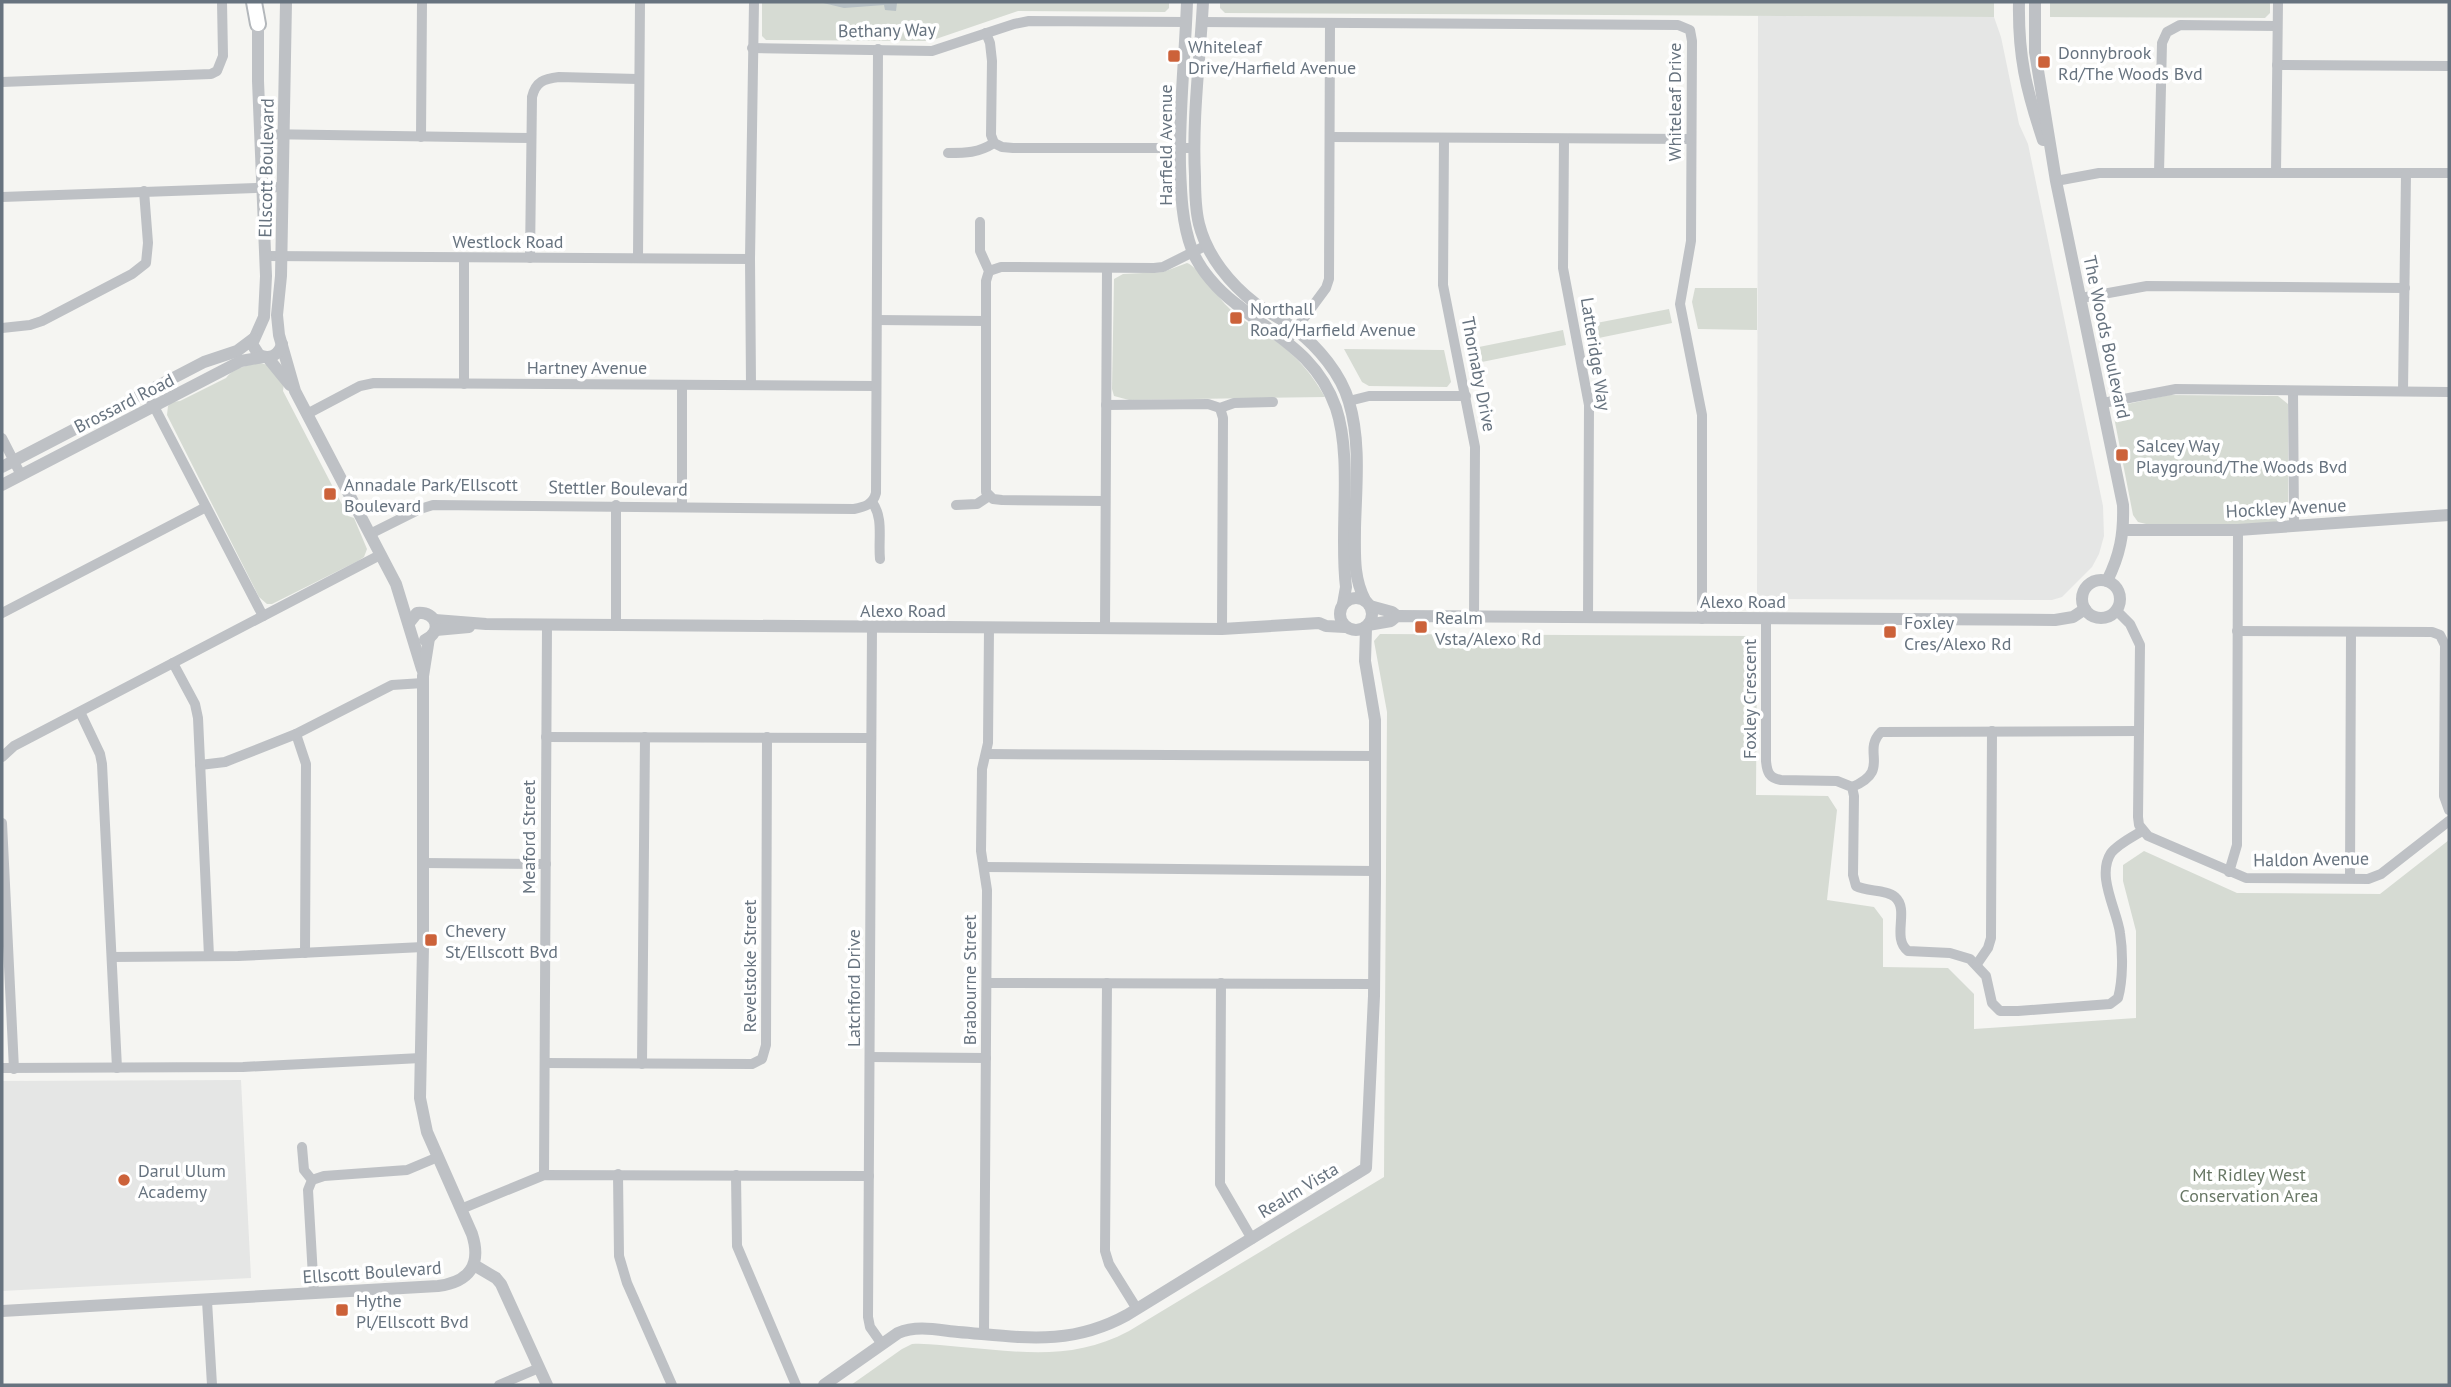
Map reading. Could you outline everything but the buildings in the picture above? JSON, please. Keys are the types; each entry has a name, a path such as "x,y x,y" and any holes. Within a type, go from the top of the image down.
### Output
{"main road":[{"path":"256,2 258,24"}],"street":[{"path":"2,82 211,74 218,71 223,56 222,2"},
{"name":"Ellscott Boulevard","path":"286,2 282,257 277,315 280,340 295,391 396,584 423,680"},
{"path":"421,137 422,2"},
{"path":"638,258 640,2"},
{"path":"751,385 754,2"},
{"name":"Harfield Avenue","path":"1187,2 1182,64 1187,148 1195,207 1207,245 1218,265 1235,286 1256,304 1296,329 1322,355 1339,379 1349,401 1356,449 1355,565 1359,588 1368,603"},
{"name":"Harfield Avenue","path":"1203,2 1187,148 1183,217 1193,251 1204,271 1234,303 1287,341 1314,367 1326,386 1339,417 1343,450 1346,587 1342,607"},
{"name":"The Woods Boulevard","path":"2019,2 2021,60 2026,90 2056,181"},
{"name":"The Woods Boulevard","path":"2035,2 2035,52 2056,181 2123,505 2124,530 2118,559 2107,581"},
{"path":"2276,173 2278,2"},
{"name":"Bethany Way","path":"752,48 932,51 1030,21 1186,22"},
{"name":"Whiteleaf Drive","path":"1202,22 1685,26 1690,30 1691,241 1680,299 1702,415 1702,619"},
{"path":"1287,341 1326,288 1329,279 1330,23"},
{"name":"Ellscott Boulevard","path":"256,335 264,317 266,256 258,24"},
{"path":"2159,173 2162,43 2167,32 2180,25 2277,26"},
{"path":"986,33 991,51 991,135 994,143 1013,148 1187,148"},
{"path":"878,50 876,494 872,502 880,515 880,559"},
{"path":"2277,65 2449,66"},
{"path":"530,258 532,97 539,82 559,77 638,79"},
{"path":"261,134 531,138"},
{"path":"1330,137 1691,139"},
{"name":"Thornaby Drive","path":"1444,138 1443,285 1475,447 1474,617"},
{"name":"Latteridge Way","path":"1564,138 1563,268 1589,405 1588,618"},
{"path":"948,153 972,153 994,143"},
{"path":"2056,181 2099,173 2449,173"},
{"path":"2403,391 2406,174"},
{"path":"2,198 282,187"},
{"path":"2,328 42,321 132,274 146,263 148,243 145,191"},
{"path":"980,222 980,251 989,271 986,281 985,485 989,496"},
{"path":"989,271 1001,267 1163,267 1207,245"},
{"name":"Westlock Road","path":"266,256 750,259"},
{"path":"464,258 464,384"},
{"path":"1105,628 1107,269"},
{"path":"2081,298 2147,286 2405,288"},
{"path":"877,320 986,321"},
{"path":"272,329 280,340 277,353 266,357 256,352 256,335 272,329"},
{"name":"Brossard Road","path":"7,464 204,362 237,351 256,335"},
{"name":"Ellscott Boulevard","path":"266,357 295,391"},
{"name":"Brossard Road","path":"2,485 241,361 266,357"},
{"name":"Hartney Avenue","path":"307,414 367,384 875,386"},
{"path":"682,386 682,506"},
{"path":"2103,403 2176,389 2449,391"},
{"path":"146,391 263,616"},
{"path":"2293,391 2294,526"},
{"path":"1349,401 1369,397 1466,396"},
{"path":"1106,405 1208,404 1220,408 1234,403 1272,402"},
{"path":"1220,408 1223,418 1222,629"},
{"path":"2,438 7,464 21,475"},
{"path":"989,496 1002,500 1105,501"},
{"path":"956,505 977,504 989,496"},
{"name":"Stettler Boulevard","path":"370,534 433,505 853,509 862,508 872,502"},
{"path":"616,505 616,625"},
{"path":"2,613 206,507"},
{"name":"Hockley Avenue","path":"2124,530 2238,530 2449,515"},
{"path":"2229,872 2237,845 2238,530"},
{"path":"2,757 14,746 380,555"},
{"path":"2099,580 2107,581 2118,590 2119,604 2111,615 2091,615 2085,610 2082,602 2086,588 2099,580"},
{"name":"Ellscott Boulevard","path":"396,584 422,612"},
{"path":"1352,598 1368,603 1373,616 1367,626 1347,628 1342,622 1342,607 1352,598"},
{"name":"Alexo Road","path":"1368,603 1398,616 1474,617 2055,620 2073,617 2085,610"},
{"name":"Alexo Road","path":"1319,623 1342,607"},
{"path":"2116,611 2130,624 2140,645 2139,731 2138,817 2142,831 2111,853 2107,866 2109,889 2121,939 2120,993 2113,1003 2018,1012 2000,1011 1992,1003 1986,975 1977,964 1962,955 1908,951 1901,941 1898,900 1890,894 1867,891 1856,886 1853,875 1852,787 1866,781 1871,775 1874,769 1875,739 1881,732 2139,731"},
{"path":"422,612 429,614 433,629 422,640 410,629 414,616 422,612"},
{"name":"Alexo Road","path":"1367,626 1391,621 1398,616"},
{"name":"Foxley Crescent","path":"1766,619 1768,773 1781,780 1837,781 1852,787"},
{"name":"Alexo Road","path":"433,629 486,624 1222,629 1319,623 1347,628"},
{"name":"Meaford Street","path":"544,1175 547,625"},
{"name":"Realm Vista","path":"824,1385 898,1333 916,1328 1038,1338 1075,1335 1098,1329 1137,1309 1366,1168 1374,984 1375,871 1374,707 1365,661 1367,626"},
{"name":"Latchford Drive","path":"872,627 869,1323 882,1344"},
{"name":"Brabourne Street","path":"984,1334 987,890 981,850 982,769 987,754 989,628"},
{"name":"Realm Vista","path":"1347,628 1365,661"},
{"name":"Ellscott Boulevard","path":"2,1311 207,1301 451,1284 466,1277 474,1265 474,1241 427,1132 421,1109 423,680 433,629"},
{"path":"2237,631 2432,632 2440,635 2445,645 2444,796 2449,810"},
{"path":"2350,878 2351,632"},
{"path":"173,663 197,711 209,956"},
{"path":"200,765 225,762 296,734 392,685 423,680"},
{"path":"79,712 100,754 102,764 117,1068"},
{"path":"1977,964 1992,937 1992,731"},
{"path":"296,734 306,764 305,953"},
{"path":"546,737 871,738"},
{"path":"642,1064 645,737"},
{"name":"Revelstoke Street","path":"545,1063 752,1064 758,1062 765,1053 767,737"},
{"path":"987,754 1375,756"},
{"name":"Haldon Avenue","path":"2142,831 2246,878 2350,878 2376,877 2449,821"},
{"path":"2,823 8,1069 243,1067 421,1058"},
{"path":"423,863 545,864"},
{"path":"984,867 1375,871"},
{"path":"112,957 305,953 423,947"},
{"path":"987,983 1374,984"},
{"path":"1107,983 1105,1251 1137,1309"},
{"path":"1221,984 1220,1184 1252,1239"},
{"path":"870,1057 986,1058"},
{"path":"302,1147 304,1170 312,1180"},
{"path":"314,1294 308,1190 312,1180 324,1176 407,1170 438,1157"},
{"path":"618,1174 618,1240 622,1269 672,1385"},
{"path":"461,1209 544,1175 869,1176"},
{"path":"736,1175 736,1239 740,1257 796,1385"},
{"path":"474,1265 501,1284 547,1385"},
{"path":"207,1301 212,1385"},
{"path":"499,1385 539,1368"}],"shaded area":[{"path":"819,2 904,2 897,3 896,11 885,10 884,5 844,8"},
{"path":"1758,16 1994,17 2001,37 2019,124 2028,144 2103,506 2104,536 2099,554 2092,567 2062,597 2052,600 1757,599"},
{"name":"Darul Ulum Academy","path":"241,1080 251,1278 2,1291 2,1081"}],"green space":[{"path":"762,2 1169,2 1169,8 1165,12 1018,11 930,41 766,40 762,36"},
{"path":"1220,2 1994,2 1994,17 1225,13 1220,8"},
{"path":"2050,2 2270,2 2270,13 2265,18 2050,17"},
{"path":"1187,263 1231,310 1298,360 1325,397 1129,400 1114,396 1114,279 1123,274 1163,272"},
{"path":"1695,288 1757,288 1757,330 1698,329 1692,302"},
{"path":"1669,309 1672,323 1589,340 1586,325"},
{"path":"1563,330 1566,345 1472,364 1469,349"},
{"path":"1344,349 1444,350 1451,382 1447,387 1369,386 1362,382"},
{"path":"260,363 268,365 284,383 283,391 348,516 354,518 367,549 364,557 358,561 272,604 267,604 259,597 167,415 171,402 180,401 226,378 237,369"},
{"path":"2169,395 2278,396 2288,404 2288,512 2285,519 2239,525 2138,522 2133,515 2114,417 2123,405"},
{"name":"Mt Ridley West Conservation Area","path":"1380,634 1749,636 1757,644 1756,795 1828,796 1837,810 1827,900 1874,907 1883,919 1883,967 1948,968 1974,994 1974,1029 2136,1018 2136,931 2123,881 2123,865 2144,851 2237,893 2380,894 2449,840 2449,1385 851,1385 912,1344 1047,1352 1067,1351 1108,1341 1129,1331 1384,1177 1387,712 1374,641"}],"place":[{"name":"Whiteleaf Drive/Harfield Avenue","path":"1174,56"},
{"name":"Donnybrook Rd/The Woods Bvd","path":"2044,62"},
{"name":"Northall Road/Harfield Avenue","path":"1236,318"},
{"name":"Salcey Way Playground/The Woods Bvd","path":"2122,455"},
{"name":"Annadale Park/Ellscott Boulevard","path":"330,494"},
{"name":"Realm Vsta/Alexo Rd","path":"1421,627"},
{"name":"Foxley Cres/Alexo Rd","path":"1890,632"},
{"name":"Chevery St/Ellscott Bvd","path":"431,940"},
{"name":"Darul Ulum Academy","path":"124,1180"},
{"name":"Hythe Pl/Ellscott Bvd","path":"342,1310"}]}
